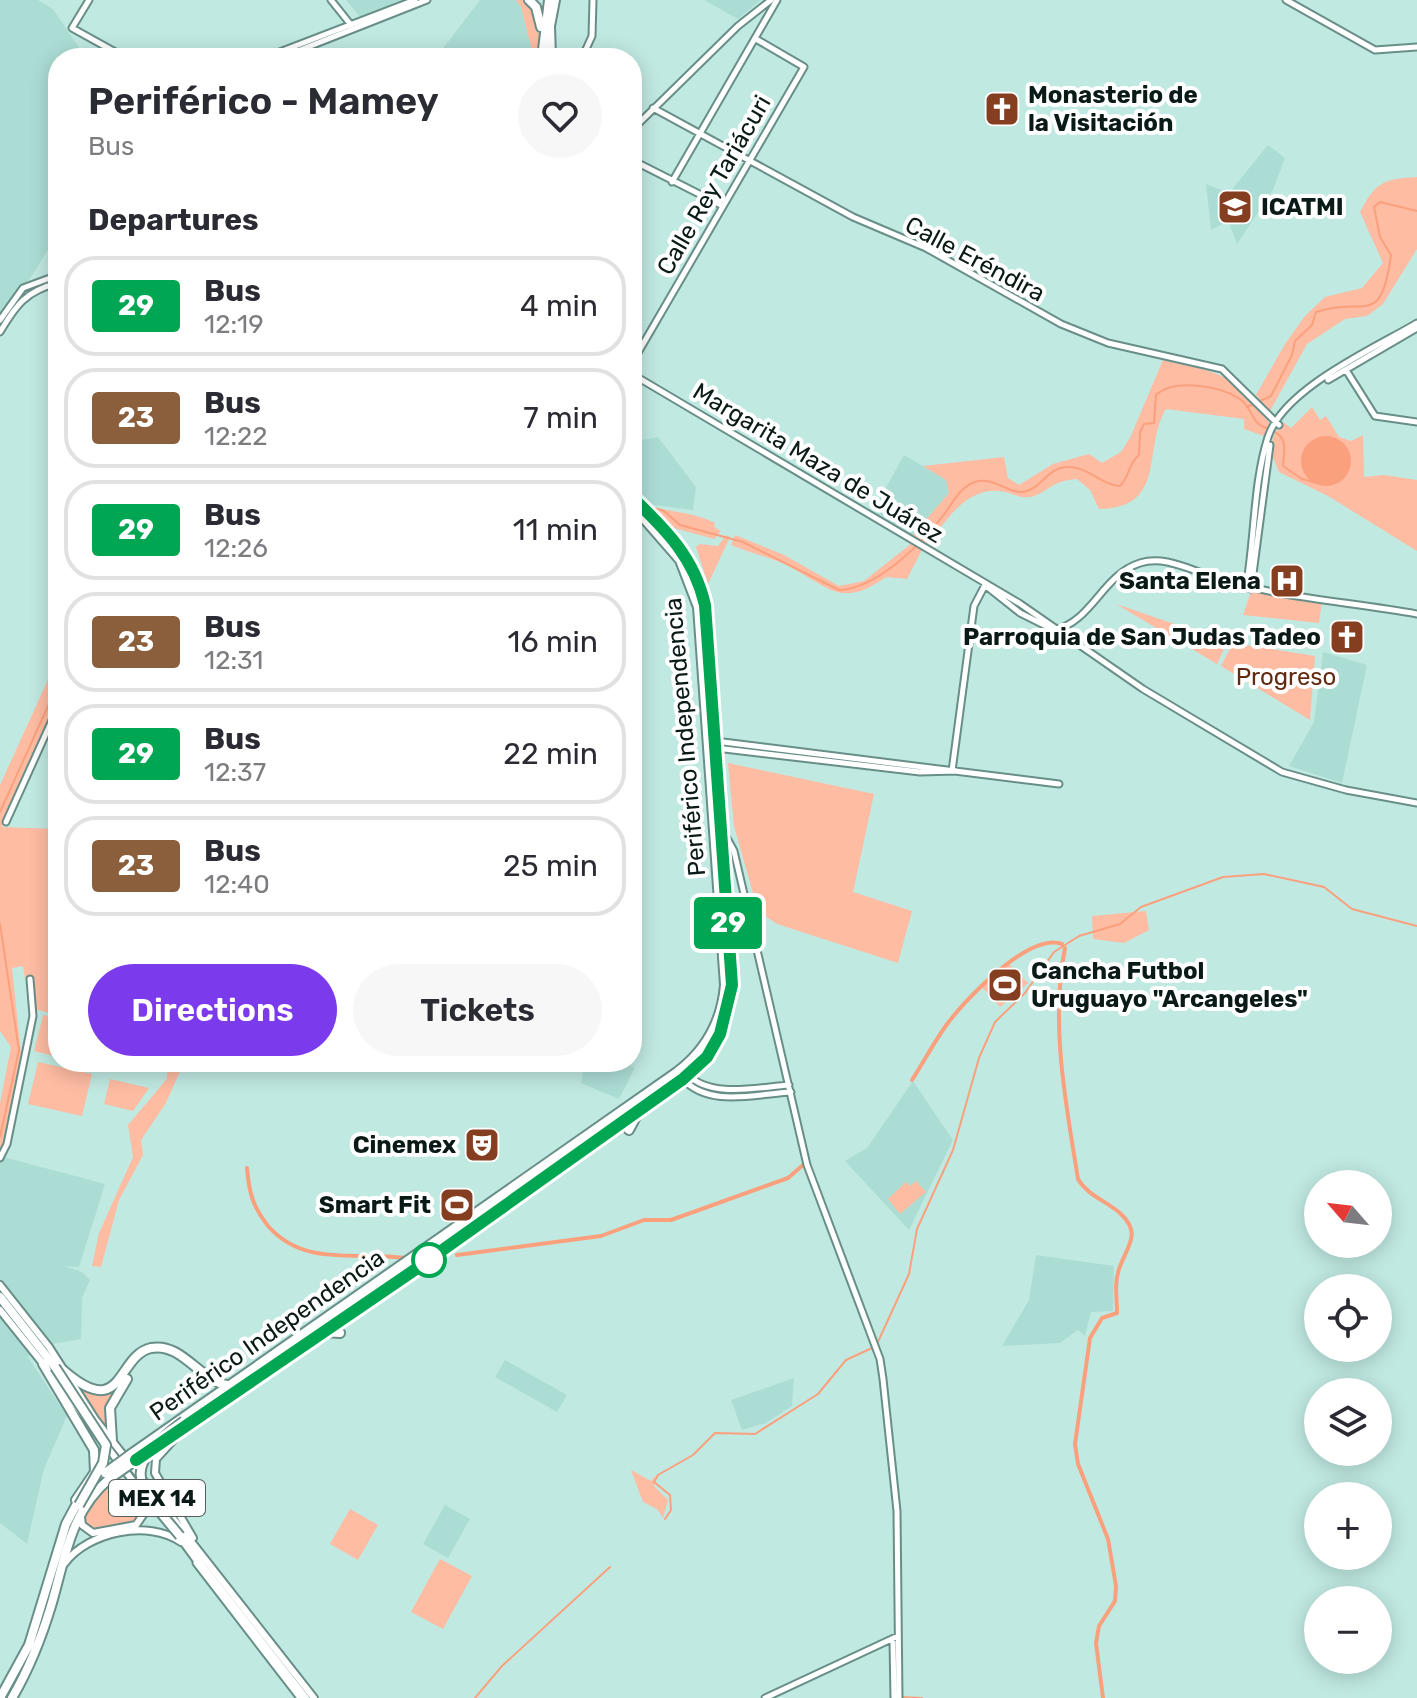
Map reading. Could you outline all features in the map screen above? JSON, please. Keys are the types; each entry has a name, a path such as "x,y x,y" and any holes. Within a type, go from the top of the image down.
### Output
{"highway":[{"path":"529,0 536,7 542,48"},
{"path":"542,38 552,0"},
{"path":"551,48 552,0"},
{"name":"Periférico Independencia","path":"133,1457 324,1332 638,1111 683,1074 711,1035 720,1016 725,985 700,586 674,538 642,508"},
{"name":"Periférico Independencia","path":"133,1457 204,1401 707,1057 720,1034 731,994 722,830 698,607 693,588 674,551 642,513"},
{"path":"629,1130 638,1111"},
{"path":"0,1297 59,1369 106,1444 103,1463 78,1506 52,1589 50,1609"},
{"path":"324,1332 340,1333"},
{"path":"59,1369 79,1384 101,1389 121,1380 144,1351 157,1348 176,1353 211,1379 227,1385"},
{"path":"112,1441 110,1408 130,1375 148,1354 169,1355 205,1379 209,1387 204,1401"},
{"path":"200,1558 142,1489 140,1473 153,1446 243,1381 260,1363"},
{"path":"0,1698 29,1645 78,1506 95,1472 96,1458 90,1441 43,1364"},
{"path":"16,1695 36,1651 50,1609 78,1506 107,1476 133,1457"}],"main road":[{"name":"MEX 14","path":"0,1285 200,1558 314,1698"},
{"name":"MEX 14","path":"0,1310 135,1487 191,1552"},
{"path":"186,1423 161,1452 155,1473 200,1558 303,1698"},
{"path":"78,1506 82,1525 93,1533 136,1525 145,1512 135,1487"},
{"path":"63,1565 78,1547 92,1540 147,1530 181,1539"},
{"path":"191,1552 200,1558"}],"street":[{"path":"89,0 72,28 108,48"},
{"path":"331,0 352,27"},
{"path":"303,48 415,0"},
{"path":"292,48 427,0"},
{"path":"587,48 592,36 593,0"},
{"path":"672,182 756,39 774,0"},
{"path":"642,120 738,26 774,0"},
{"path":"1286,0 1375,50 1417,47"},
{"name":"Calle Rey Tariácuri","path":"642,346 804,67 756,39"},
{"name":"Calle Eréndira","path":"653,108 853,217 926,248 1038,313 1081,333 1130,349 1222,369 1257,401 1276,427"},
{"path":"642,166 723,206"},
{"path":"0,320 23,288 48,279"},
{"path":"0,332 23,298 48,285"},
{"path":"1276,427 1308,393 1417,326"},
{"path":"1248,589 1270,438 1276,427 1308,388 1417,326"},
{"path":"1346,370 1375,416 1417,422"},
{"name":"Margarita Maza de Juárez","path":"642,380 926,547 1047,622 1054,630 1143,689 1282,772 1346,790 1417,803"},
{"path":"1054,630 1082,617 1121,573 1152,560 1172,563 1248,589 1417,614"},
{"path":"953,772 976,598 989,588"},
{"name":"Margarita Maza de Juárez","path":"989,588 1043,627 1054,630"},
{"path":"6,822 48,729"},
{"path":"712,744 1059,784"},
{"path":"722,830 734,851 807,1165 882,1369 897,1511 897,1696"},
{"path":"0,1158 7,1144 33,1016 30,979"},
{"path":"683,1074 709,1096 790,1089"},
{"path":"191,1552 303,1698"},
{"path":"765,1698 899,1636"},
{"path":"893,1641 897,1696"}],"shaded area":[{"path":"0,0 38,0 53,9 79,48 48,48 48,250 29,280 14,294 0,315"},
{"path":"346,0 411,0 361,18"},
{"path":"480,0 516,0 521,7 531,48 443,48"},
{"path":"704,0 761,0 738,19"},
{"name":"ICATMI","path":"1268,145 1285,158 1273,190 1237,244 1228,221 1211,230 1206,184 1229,193"},
{"path":"1326,436 1344,443 1351,461 1344,479 1326,486 1308,479 1301,461 1308,443"},
{"path":"658,437 696,487 693,510 642,502 642,440"},
{"path":"904,455 946,480 949,493 912,536 873,511"},
{"path":"1323,652 1367,665 1342,783 1289,766 1314,722"},
{"path":"583,1072 633,1072 619,1099 581,1083"},
{"path":"913,1081 953,1140 909,1230 845,1161 867,1148"},
{"path":"0,1156 105,1184 79,1267 64,1266 82,1272 90,1280 82,1298 81,1339 51,1344 48,1341 28,1357 67,1416 44,1469 27,1544 0,1523"},
{"path":"1036,1255 1114,1266 1113,1311 1091,1312 1085,1336 1078,1330 1060,1343 1002,1346 1029,1300"},
{"path":"505,1360 567,1395 557,1412 495,1377"},
{"path":"794,1378 792,1406 766,1423 742,1430 731,1400"},
{"path":"445,1505 470,1519 448,1558 423,1544"}],"green space":[{"path":"516,0 525,0 534,13 539,48 531,48 521,7"},
{"path":"1417,177 1417,249 1383,304 1367,316 1345,319 1307,344 1270,411 1256,395 1305,316 1325,297 1362,288 1383,263 1360,212 1366,202 1376,188 1388,181"},
{"path":"1163,360 1199,368 1236,385 1270,424 1267,437 1244,429 1244,419 1166,409 1159,424 1144,487 1135,498 1121,506 1099,509 1090,490 1077,479 1055,484 1031,497 988,491 958,507 928,544 912,536 949,493 946,480 923,466 1004,457 1008,478 1019,485 1053,464 1089,454 1102,463 1121,452"},
{"path":"1312,407 1320,420 1326,416 1339,437 1351,441 1363,435 1364,477 1384,475 1417,480 1417,551 1328,496 1279,472 1271,453 1273,437 1283,422 1291,428"},
{"path":"645,504 706,519 715,523 714,527 721,531 714,539 674,528"},
{"path":"726,535 730,537 708,584 696,547 700,544 718,546"},
{"path":"735,535 784,555 839,586 864,581 912,543 922,550 907,579 886,577 858,592 847,593 827,588 784,564 731,545"},
{"path":"1251,592 1322,601 1319,623 1243,615"},
{"path":"1116,604 1227,642 1217,664"},
{"name":"Progreso","path":"1233,643 1315,656 1310,720 1221,666"},
{"path":"48,680 48,724 2,827 48,829 48,1012 30,1008 23,966 12,968 21,1053 5,1142 0,1149 0,1103 11,1047 0,1031 0,785"},
{"path":"728,763 874,794 853,892 912,911 898,963 777,924 758,911 734,826"},
{"path":"1146,911 1149,930 1124,943 1093,939 1092,916"},
{"name":"Cancha Futbol Uruguayo \"Arcangeles\"","path":"1008,963 1028,983 1000,1007 981,986"},
{"path":"43,1015 48,1016 48,1054 34,1051"},
{"path":"38,1062 48,1064 48,1072 92,1074 82,1116 28,1104"},
{"path":"168,1072 180,1072 166,1103 141,1140 143,1155 119,1200 101,1267 92,1266 99,1233 133,1157 128,1125 166,1080"},
{"path":"110,1079 149,1088 133,1111 104,1104"},
{"path":"916,1181 926,1192 900,1214 888,1199 906,1182 910,1186"},
{"path":"117,1387 105,1413 108,1432 79,1389 97,1393"},
{"path":"631,1470 651,1481 655,1476 654,1486 668,1500 663,1518 657,1509 643,1502"},
{"path":"116,1478 121,1478 142,1511 135,1522 89,1529 83,1521 88,1508"},
{"path":"350,1509 378,1525 358,1560 330,1544"},
{"path":"440,1559 472,1576 443,1629 411,1612"}],"waterway":[{"path":"1247,407 1271,396 1292,355 1295,341 1312,325 1316,312 1368,305 1382,293 1391,255 1380,237 1374,207 1380,202 1417,211"},
{"path":"644,505 664,511 680,525 743,542 839,590 867,582 896,564 933,528 969,484 988,481 1022,492 1035,487 1055,470 1069,467 1120,486 1139,455 1140,432 1144,424 1154,423 1156,395 1164,390 1185,385 1232,394 1248,407 1258,424 1269,429"},
{"path":"1275,432 1284,442 1283,466 1302,479 1317,483"},
{"path":"0,812 48,706"},
{"path":"877,1344 909,1274 917,1229 953,1150 979,1058 995,1022 1025,993 1054,952 1079,936 1120,924 1141,907 1223,877 1264,874 1324,887 1352,909 1417,926"},
{"path":"0,924 19,1050 0,1137"},
{"path":"912,1080 945,1027 981,986 1032,948 1048,943 1062,944"},
{"path":"1065,948 1059,1035 1078,1179 1087,1190 1121,1214 1132,1234 1117,1275 1117,1313 1102,1318 1090,1338 1075,1444 1078,1464 1108,1539 1116,1586 1115,1601 1099,1626 1096,1643 1103,1698"},
{"path":"457,1255 601,1236 644,1220 671,1220 788,1178 803,1165"},
{"path":"247,1168 255,1206 268,1226 298,1248 332,1255 405,1258"},
{"path":"665,1519 671,1510 670,1495 654,1482 658,1475 693,1455 715,1433 755,1434 818,1394 846,1360 872,1348"},
{"path":"475,1698 502,1666 610,1567"},
{"path":"900,1697 922,1698"}],"bus line":[{"name":"29","path":"136,1460 413,1271 661,1095 707,1057 720,1034 730,1006 732,985 705,605 686,556 674,538 642,507"}],"place":[{"name":"Monasterio de la Visitación","path":"1002,109"},
{"name":"ICATMI","path":"1235,207"},
{"name":"Santa Elena","path":"1287,581"},
{"name":"Parroquia de San Judas Tadeo","path":"1347,637"},
{"name":"Cancha Futbol Uruguayo \"Arcangeles\"","path":"1005,985"},
{"name":"Cinemex","path":"482,1145"},
{"name":"Smart Fit","path":"457,1205"}]}
